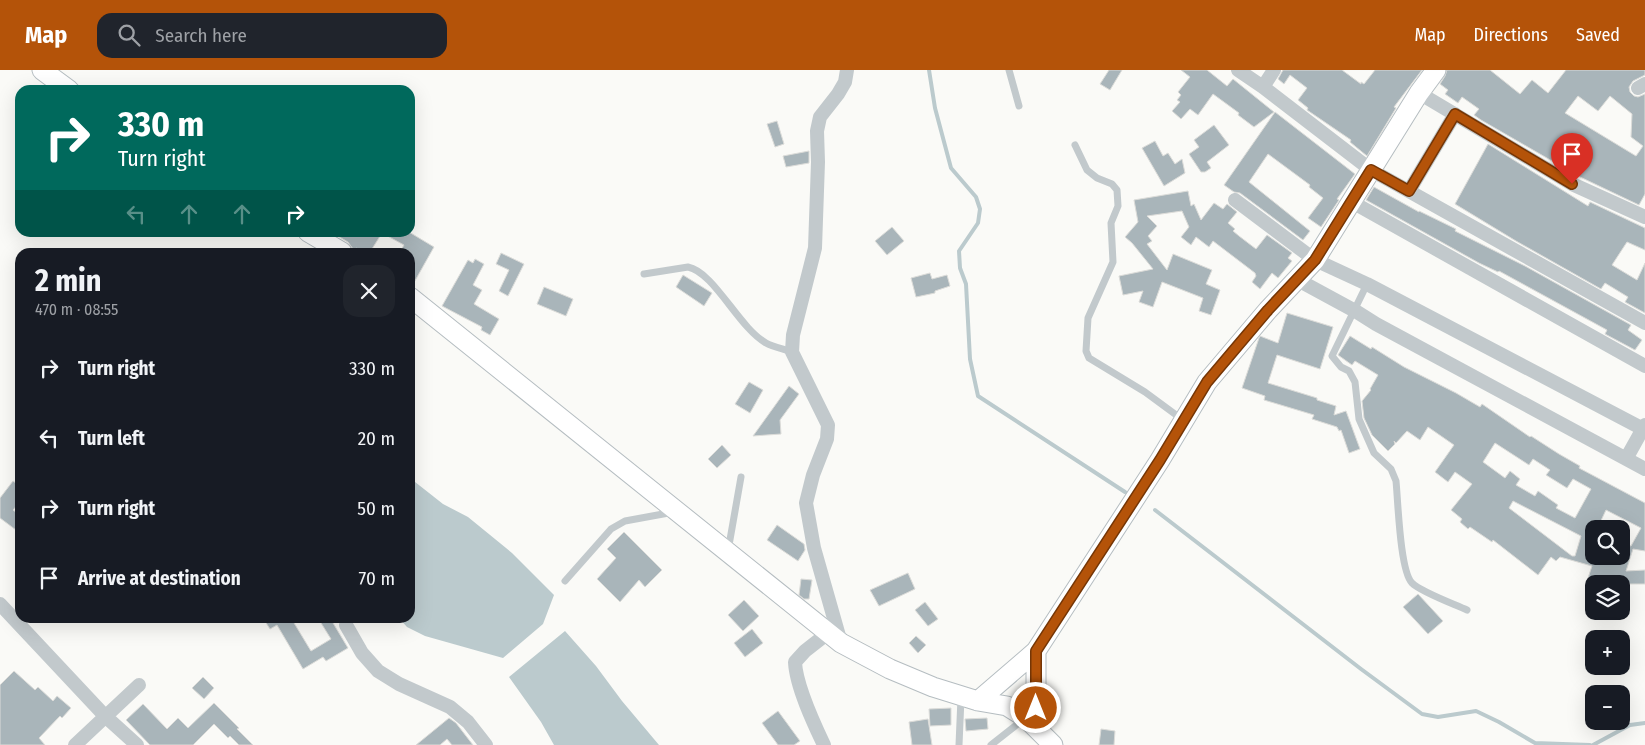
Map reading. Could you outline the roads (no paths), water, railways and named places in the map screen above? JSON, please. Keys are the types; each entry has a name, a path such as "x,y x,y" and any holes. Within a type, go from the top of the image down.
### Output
{"main road":[{"path":"42,70 62,85"},
{"path":"970,699 1036,651 1207,382 1268,310 1315,260 1419,93 1436,70"},
{"path":"316,237 335,248"},
{"path":"415,301 834,638 890,669 933,687 970,699 1007,706 1031,722 1053,745"},
{"path":"1031,722 1036,651"}],"street":[{"path":"824,745 795,672 795,662 805,651 834,638 806,503 813,475 827,439 828,425 792,352 793,335 815,248 818,162 817,131 820,117 845,82 847,70"},
{"path":"1238,70 1371,170 1645,323"},
{"path":"1263,87 1274,70"},
{"path":"1419,93 1572,184 1645,217"},
{"path":"1409,191 1455,114"},
{"path":"1235,200 1315,260 1367,284 1644,428 1626,459"},
{"path":"1352,202 1645,366"},
{"path":"1298,280 1645,469"},
{"path":"0,604 15,620"},
{"path":"18,623 105,716 137,745"},
{"path":"346,625 362,653 378,671 399,684 450,707 468,722 486,745"},
{"path":"75,745 140,685"}],"lane":[{"path":"1009,70 1019,106"},
{"path":"1075,145 1087,170 1097,178 1112,184 1117,190 1118,206 1111,223 1113,262 1088,318 1086,351 1089,358 1145,392 1184,420"},
{"path":"644,274 688,267 695,268 705,276 748,328 766,343 792,352"},
{"path":"1367,284 1332,356 1341,367 1349,370 1355,382 1359,419 1374,453 1391,469 1396,481 1404,566 1411,582 1467,610"},
{"path":"728,552 741,477"},
{"path":"565,581 611,530 625,521 677,512"},
{"path":"960,745 970,699"},
{"path":"991,745 1031,722"}],"waterway":[{"path":"929,70 935,108 951,168 976,197 980,209 978,223 959,251 960,268 966,284 970,359 978,396 1125,492"},
{"path":"1155,510 1422,714 1438,717 1476,711 1535,743 1590,745"},
{"path":"1593,745 1630,725 1645,723"}]}
